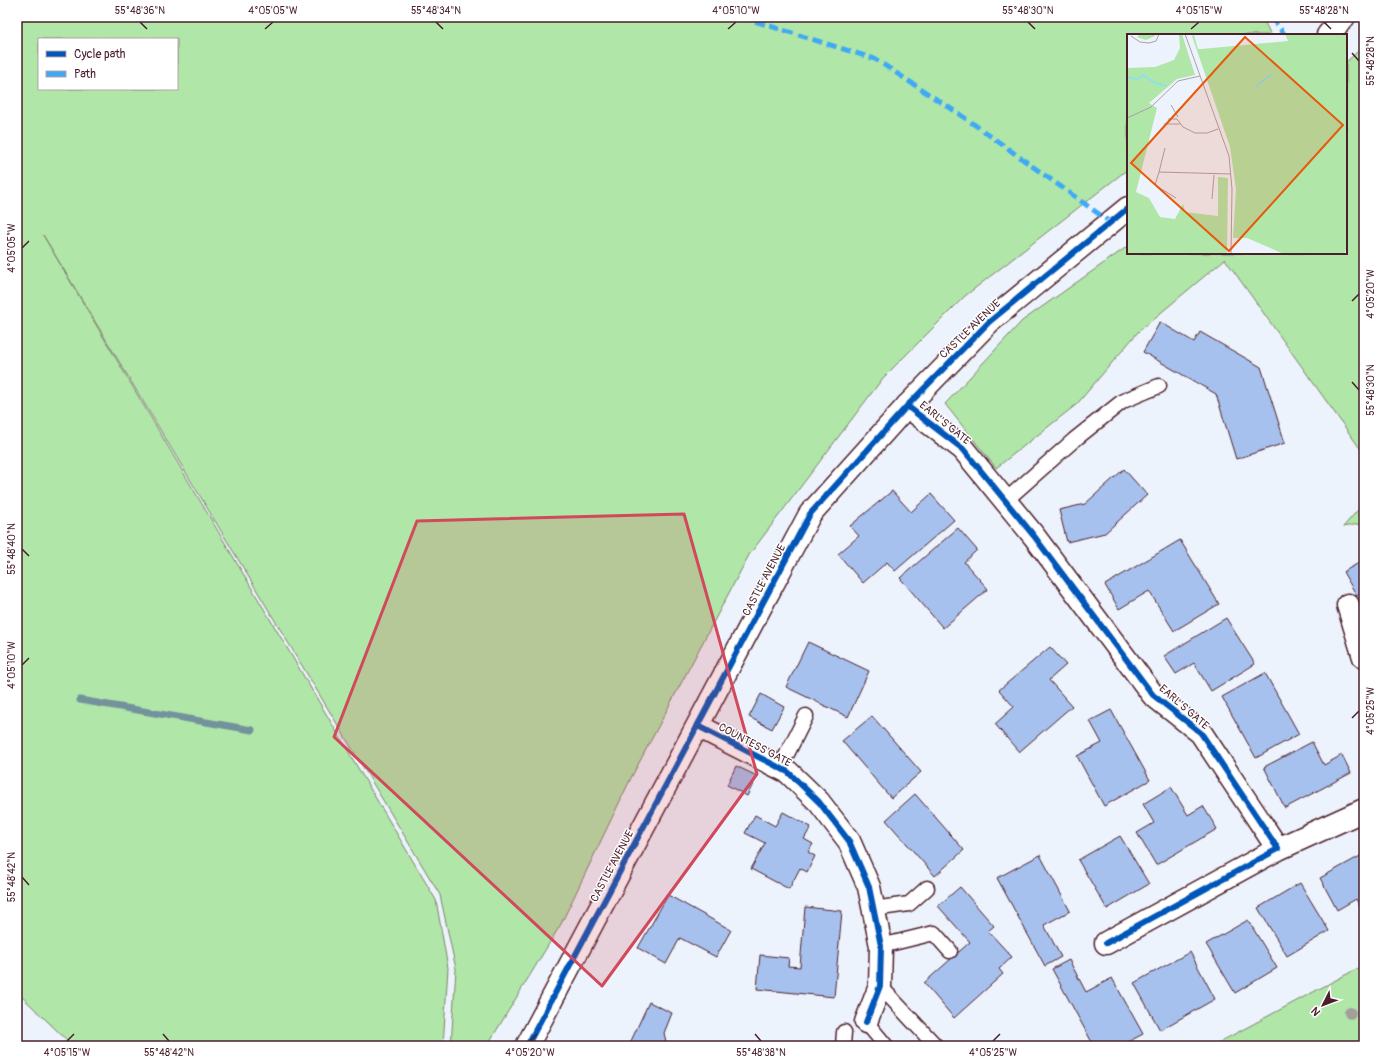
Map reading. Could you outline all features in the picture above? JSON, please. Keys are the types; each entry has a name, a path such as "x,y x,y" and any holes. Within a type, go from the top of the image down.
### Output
{"street":[{"path":"1329,34 1344,17"},
{"name":"CASTLE AVENUE","path":"527,1046 810,514 907,406 989,322 1127,209"},
{"name":"EARL'S GATE","path":"907,406 963,449 1005,501 1152,695 1201,733 1278,849"},
{"path":"1348,606 1364,657"},
{"name":"COUNTESS GATE","path":"698,726 788,772 819,802 849,840 869,887 880,946 880,986 866,1022"},
{"path":"1106,943 1278,849 1364,810"}],"lane":[{"path":"1005,501 1074,440 1123,401 1159,386"},
{"path":"780,768 806,716"},
{"path":"873,909 909,904 927,888"},
{"path":"880,946 934,933 950,951"},
{"path":"880,986 936,1046"},
{"path":"866,1022 886,1046"}],"highlighted area":[{"path":"684,514 757,774 602,986 334,737 417,521"}],"green space":[{"path":"17,17 1262,17 1270,34 1127,34 1127,170 965,296 883,378 749,555 632,776 561,924 487,1046 451,1046 456,969 440,895 43,235 436,900 448,968 443,1046 73,1046 17,992"},
{"path":"1364,46 1364,454 1225,259 1138,332 1077,404 996,468 945,404 1022,321 1127,247 1127,254 1347,254 1347,61"},
{"path":"1364,503 1364,523 1343,527"},
{"path":"1364,965 1364,1046 1212,1046"}],"building":[{"path":"1160,322 1194,342 1200,332 1261,367 1285,443 1236,459 1216,394 1143,352"},
{"path":"1124,469 1147,495 1105,533 1067,542 1059,510 1085,504"},
{"path":"892,491 911,512 931,494 954,520 895,571 887,562 863,583 838,554 859,536 850,526"},
{"path":"958,528 977,550 964,562 988,589 943,628 900,578"},
{"path":"1180,540 1219,604 1174,631 1149,591 1119,609 1105,585"},
{"path":"1364,560 1364,592 1357,596 1343,572"},
{"path":"1226,618 1255,664 1211,691 1194,663 1176,674 1164,656"},
{"path":"808,642 869,671 848,717 786,687"},
{"path":"1050,647 1066,665 1049,680 1072,706 1019,752 995,724 1014,707 999,690"},
{"path":"1265,673 1299,734 1256,758 1222,697"},
{"path":"761,694 784,707 772,729 749,717"},
{"path":"1111,710 1150,780 1104,806 1077,756 1102,743 1090,721"},
{"path":"872,716 921,772 891,798 842,741"},
{"path":"1312,742 1324,765 1342,755 1351,773 1285,808 1264,767"},
{"path":"736,766 757,776 747,796 727,785"},
{"path":"1171,787 1188,815 1203,806 1217,829 1156,865 1137,833 1154,823 1143,804"},
{"path":"915,794 964,850 935,876 886,820"},
{"path":"783,812 811,827 804,839 813,844 808,852 815,856 807,872 800,868 789,889 751,869 765,843 745,833 755,815 775,826"},
{"path":"1120,836 1149,884 1107,909 1078,860"},
{"path":"1364,854 1364,914 1356,899 1337,910 1320,878"},
{"path":"1040,855 1070,911 1044,925 1061,957 1045,966 997,878"},
{"path":"1300,883 1329,931 1287,956 1258,908"},
{"path":"960,887 994,926 988,931 1012,957 999,969 1003,974 954,1018 924,983 970,942 938,906"},
{"path":"668,895 731,930 716,957 680,938 666,964 638,948"},
{"path":"805,907 842,911 834,997 757,989 760,955 789,958 788,966 800,967"},
{"path":"1248,920 1277,968 1235,993 1206,944"},
{"path":"1190,952 1215,999 1160,1030 1134,983"},
{"path":"1069,960 1086,992 1112,978 1143,1034 1120,1046 1094,1046 1052,969"},
{"path":"649,1002 672,1013 664,1033 667,1046 633,1046 631,1041"}],"waterway":[{"path":"80,700 252,730"}],"marked path":[{"path":"741,17 875,59 968,120 1110,222"},
{"path":"1271,17 1284,34"}],"cycle path":[{"path":"527,1046 810,514 907,406 989,322 1127,209"},
{"path":"907,406 963,449 1034,536 1153,695 1201,733 1278,849 1106,943"},
{"path":"698,726 788,772 819,802 849,841 869,887 881,946 880,986 866,1022"}]}
